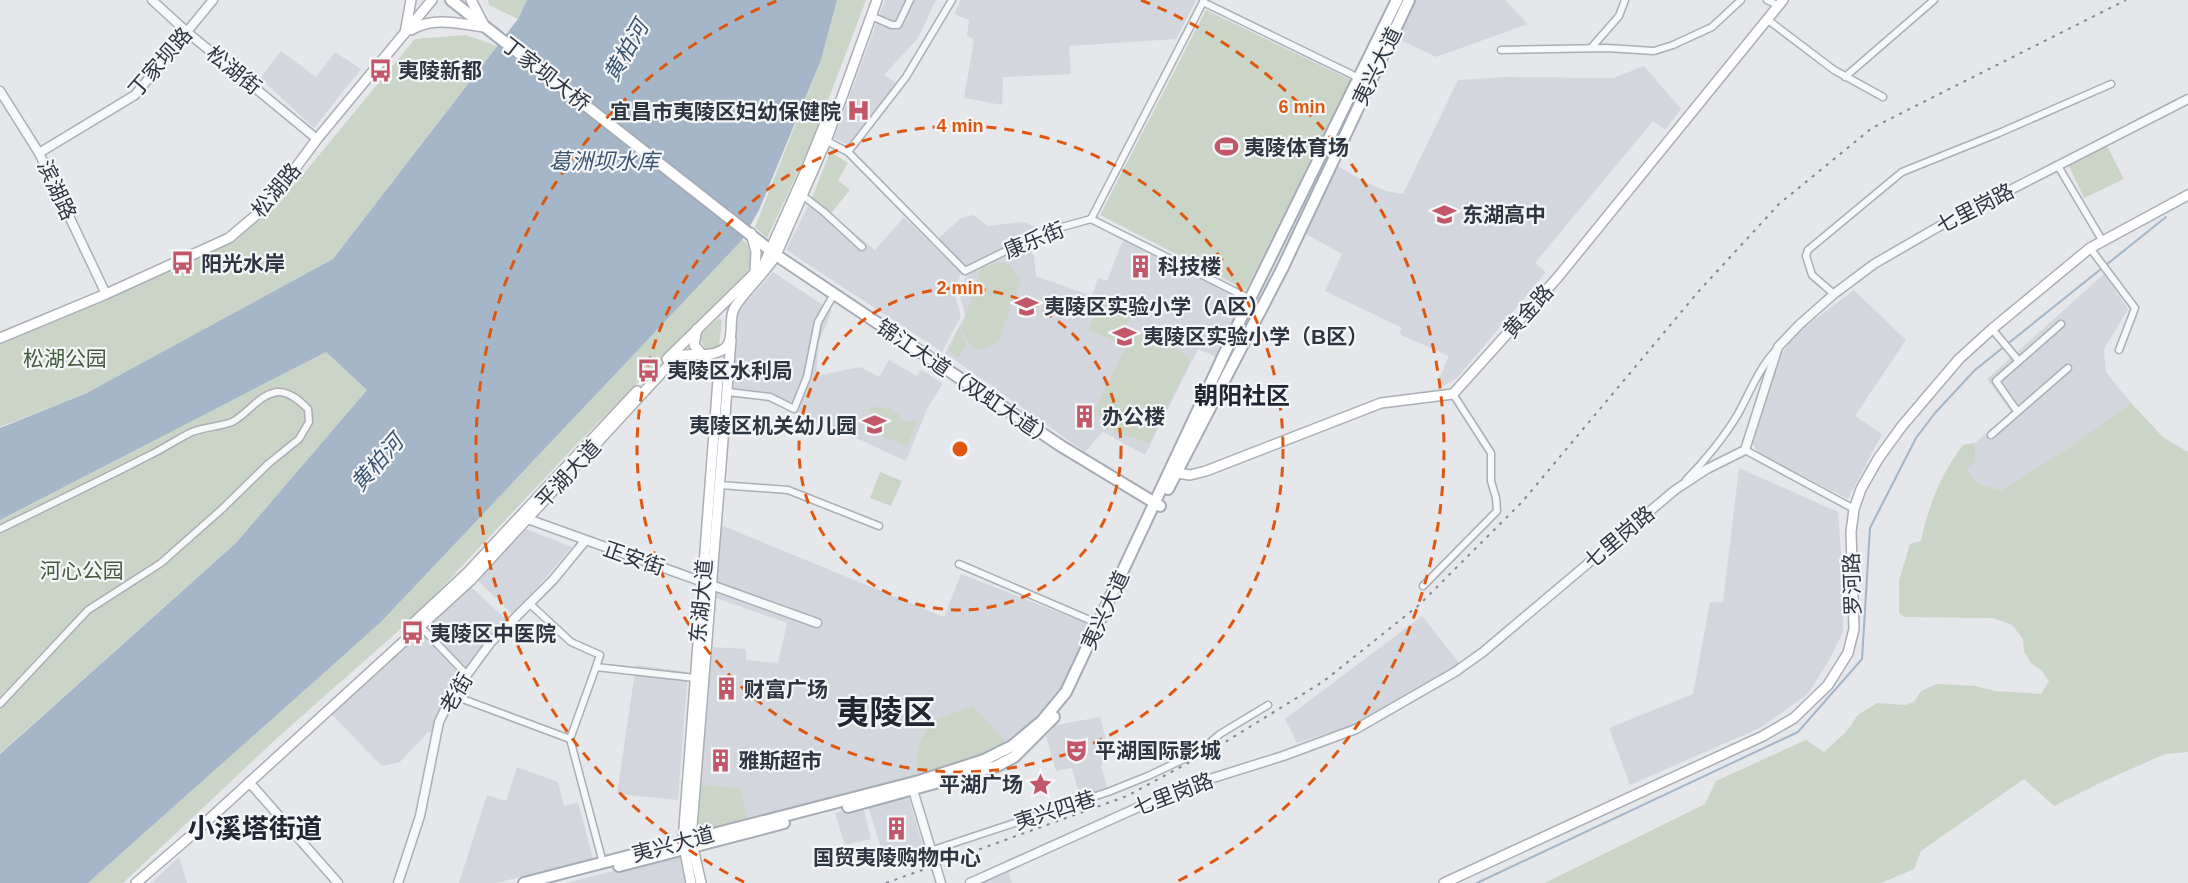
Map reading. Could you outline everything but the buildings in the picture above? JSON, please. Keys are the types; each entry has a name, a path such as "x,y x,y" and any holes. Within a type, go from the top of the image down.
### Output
{"main road":[{"path":"404,35 411,0"},
{"name":"松湖路","path":"0,338 106,294 229,238 268,205 317,139 432,0"},
{"name":"丁家坝大桥","path":"451,0 751,233 773,253"},
{"path":"471,0 488,29"},
{"name":"平湖大道","path":"134,883 459,581 676,357 719,352 731,340 733,310 769,268 773,253 823,139 872,0"},
{"name":"平湖大道","path":"134,883 471,580 523,517 698,327 764,264 773,253 802,195 877,0"},
{"name":"夷兴大道","path":"555,883 687,844 919,781 984,760 1012,746 1042,721 1066,692 1157,504 1250,299 1397,0"},
{"name":"夷兴大道","path":"524,883 913,790 997,766 1014,757 1047,726 1070,694 1118,597 1157,504 1177,473 1282,269 1409,0"},
{"name":"黄金路","path":"1454,394 1558,277 1781,3"},
{"path":"404,35 420,24 438,21 488,29"},
{"name":"罗河路","path":"1444,883 1762,736 1794,718 1828,685 1848,653 1854,629 1851,532 1854,509 1861,489 1878,459 1902,426 1959,359 2090,248 2188,195"},
{"path":"751,233 756,252 755,272"},
{"name":"锦江大道（双虹大道）","path":"773,253 1061,446 1157,504"},
{"name":"东湖大道","path":"698,327 694,345 716,372 718,380 707,584 687,844 701,883"},
{"name":"东湖大道","path":"691,883 687,844 695,678 720,485 731,340"},
{"path":"1177,473 1190,475 1206,471 1381,404 1454,394"}],"street":[{"name":"松湖街","path":"152,0 187,32 317,139"},
{"name":"丁家坝路","path":"39,153 135,95 213,0"},
{"path":"871,16 891,25 898,25 910,0"},
{"path":"848,152 906,77 952,0"},
{"path":"1592,48 1619,16 1625,0"},
{"path":"1501,50 1592,48 1654,51 1712,27 1741,0"},
{"path":"1767,0 1781,3"},
{"path":"1845,77 1934,0"},
{"path":"1091,219 1204,1 1359,78"},
{"path":"1767,20 1834,70 1883,97"},
{"path":"1834,294 1812,275 1806,256 1808,250 1902,172 1999,134 2111,84"},
{"name":"滨湖路","path":"0,91 39,153 106,294"},
{"name":"七里岗路","path":"970,883 1181,788 1283,756 1356,729 1455,672 1483,652 1675,490 1707,469 1745,450 1778,347 1834,294 1874,264 1938,227 2188,99"},
{"name":"康乐街","path":"823,139 848,152 965,271 1044,232 1091,219 1250,299"},
{"path":"2058,166 2102,240"},
{"path":"802,195 862,247"},
{"path":"2090,248 2135,308 2119,350"},
{"path":"728,392 770,397 794,409 807,377 818,322 834,294"},
{"path":"2017,411 1996,381 2061,324"},
{"path":"1992,329 2018,360"},
{"path":"1675,490 1696,469 1737,416 1764,364 1778,347"},
{"path":"1991,435 2068,368"},
{"path":"0,529 195,431 208,430 231,422 245,415 258,400 276,392 287,393 308,409 309,422 299,439 267,464 222,509 161,562 88,610 0,704"},
{"path":"1423,586 1497,511 1497,498 1491,481 1491,453 1454,394"},
{"path":"1745,450 1854,509"},
{"path":"720,485 788,489 879,526"},
{"name":"正安街","path":"523,517 817,623"},
{"name":"老街","path":"398,883 420,816 439,722 452,695 491,642 553,580 585,541"},
{"path":"959,564 1099,624"},
{"path":"530,604 571,642 600,654 570,739 603,863"},
{"path":"420,626 466,675"},
{"path":"596,667 695,678"},
{"path":"452,695 570,739"},
{"name":"夷兴四巷","path":"930,851 1148,776 1199,752 1220,734 1268,705"},
{"path":"249,782 338,883"},
{"path":"913,790 941,883"}],"shaded area":[{"path":"885,0 936,0 918,38 884,75 896,83 848,145 834,138"},
{"path":"961,0 1196,0 1176,39 1069,46 1071,74 1003,77 1002,105 964,98 974,39 967,36 969,20 954,14"},
{"path":"1415,0 1505,0 1528,24 1436,57 1396,38"},
{"path":"281,51 316,77 335,52 361,69 314,128 260,78"},
{"name":"东湖高中","path":"1644,66 1681,109 1665,130 1653,121 1535,263 1546,272 1457,378 1444,386 1438,381 1449,356 1399,334 1402,328 1325,291 1342,254 1304,233 1336,165 1365,182 1386,191 1403,194 1458,80 1506,77 1613,78"},
{"path":"812,198 875,250 904,217 961,273 954,292 961,316 942,352 786,250"},
{"path":"973,215 988,226 1023,222 1042,229 965,267 938,239 961,218"},
{"path":"1123,240 1242,299 1216,357 1198,349 1145,455 1103,432 1085,452 945,353 965,315 959,292 967,273 1028,242 1034,257 1036,276 1092,296 1098,278 1107,281"},
{"path":"773,272 832,311 819,341 816,376 860,367 879,377 889,360 917,376 921,369 943,384 928,407 906,461 802,413 767,400 732,398 736,313"},
{"path":"2104,274 2128,309 2104,349 2106,372 2131,403 2071,446 2001,490 1979,484 1965,469 1976,461 1975,443 2011,412 1987,379"},
{"path":"1854,290 1906,340 1855,416 1882,434 1848,499 1758,453 1752,442 1781,354 1798,332"},
{"path":"1739,468 1838,512 1844,591 1843,632 1808,694 1760,728 1630,785 1609,728 1693,694 1710,602 1723,602"},
{"path":"721,525 944,617 961,574 1091,625 1062,686 1041,715 1008,744 924,776 748,820 699,785 711,647 746,649 746,660 778,663 787,623 716,598"},
{"path":"523,528 572,547 513,615 478,581"},
{"path":"471,587 508,621 466,670 426,629"},
{"path":"1422,616 1460,664 1388,710 1361,723 1297,743 1285,719"},
{"path":"422,632 462,675 435,733 428,732 400,762 382,766 331,714"},
{"path":"636,665 688,672 678,800 617,794"},
{"path":"1100,717 1108,747 1101,767 1108,789 1080,797 1072,768 1056,771 1046,736 1056,725"},
{"path":"517,767 558,782 564,806 578,802 593,859 496,883 459,883 487,795 506,801"},
{"name":"国贸夷陵购物中心","path":"908,795 924,849 885,861 868,806"},
{"path":"863,806 871,839 845,845 835,813"},
{"path":"679,854 686,883 566,883"},
{"path":"179,857 187,883 151,883"},
{"path":"1008,871 1012,883 980,883"}],"green space":[{"path":"488,0 527,0 518,19 489,5"},
{"path":"837,0 866,0 815,135 767,238 755,227 821,60"},
{"name":"夷陵体育场","path":"1206,10 1351,80 1246,290 1100,215"},
{"name":"松湖公园","path":"466,35 497,46 333,259 92,391 0,427 0,342 232,243 276,207 415,39"},
{"path":"2107,146 2124,179 2084,198 2068,164"},
{"path":"830,152 848,163 838,180 850,190 831,213 812,198"},
{"path":"742,240 747,243 753,262 747,273 574,447 414,617 276,739 123,883 88,883 381,622"},
{"path":"1000,262 1010,265 1021,280 998,342 982,350 970,346 961,330 982,267"},
{"path":"1101,303 1131,317 1118,343 1088,329"},
{"path":"719,318 722,321 719,346 711,351 704,347 700,338 702,333"},
{"path":"959,329 967,345 958,358 949,351"},
{"path":"1133,333 1164,339 1191,360 1149,443 1113,431 1094,411"},
{"name":"河心公园","path":"326,352 367,390 236,543 0,753 0,520"},
{"path":"2131,403 2163,437 2188,452 2188,752 2165,754 2054,806 2024,779 1921,851 1914,869 1881,883 1545,883 1705,804 1716,781 1806,740 1824,752 1846,732 1858,715 1877,703 1905,705 1914,702 1921,691 1937,684 2041,694 2049,681 2024,652 2023,639 2012,625 1993,618 1904,617 1899,612 1899,581 1910,544 1921,541 1936,491 1963,445 1975,443 1976,461 1966,469 1979,484 2001,490 2071,446"},
{"path":"869,407 892,408 892,413 900,413 900,421 918,421 907,446 882,436 881,426 868,426"},
{"path":"880,472 902,481 891,506 870,498"},
{"path":"972,706 1008,744 979,758 924,776 916,761 920,741 932,721"},
{"path":"699,785 740,788 748,820 695,833"}],"water":[{"name":"葛洲坝水库","path":"527,0 837,0 821,60 759,210 742,240 381,622 88,883 0,883 0,754 236,543 367,390 326,352 0,520 0,428 87,393 333,259 518,19"}],"waterway":[{"path":"1477,883 1798,732 1862,659 1870,528 1916,438 1935,413 1975,370 2166,217"}],"railway":[{"path":"886,883 1127,796 1214,749 1324,681 1419,605 1522,502 1698,292 1779,204 1872,128 2126,0"}],"place":[{"name":"夷陵新都","path":"380,70"},
{"name":"宜昌市夷陵区妇幼保健院","path":"859,111"},
{"name":"夷陵体育场","path":"1226,147"},
{"name":"东湖高中","path":"1444,214"},
{"name":"阳光水岸","path":"183,263"},
{"name":"科技楼","path":"1140,266"},
{"name":"夷陵区实验小学（A区）","path":"1026,306"},
{"name":"夷陵区实验小学（B区）","path":"1125,336"},
{"name":"夷陵区水利局","path":"649,370"},
{"name":"办公楼","path":"1084,416"},
{"name":"夷陵区机关幼儿园","path":"875,425"},
{"name":"夷陵区中医院","path":"412,633"},
{"name":"财富广场","path":"726,689"},
{"name":"平湖国际影城","path":"1077,750"},
{"name":"雅斯超市","path":"720,760"},
{"name":"平湖广场","path":"1041,784"},
{"name":"国贸夷陵购物中心","path":"897,829"}],"district":[{"name":"朝阳社区","path":"1242,395"},
{"name":"夷陵区","path":"886,712"},
{"name":"小溪塔街道","path":"255,829"}],"water label":[{"name":"黄柏河","path":"626,51"},
{"name":"黄柏河","path":"377,463"}]}
